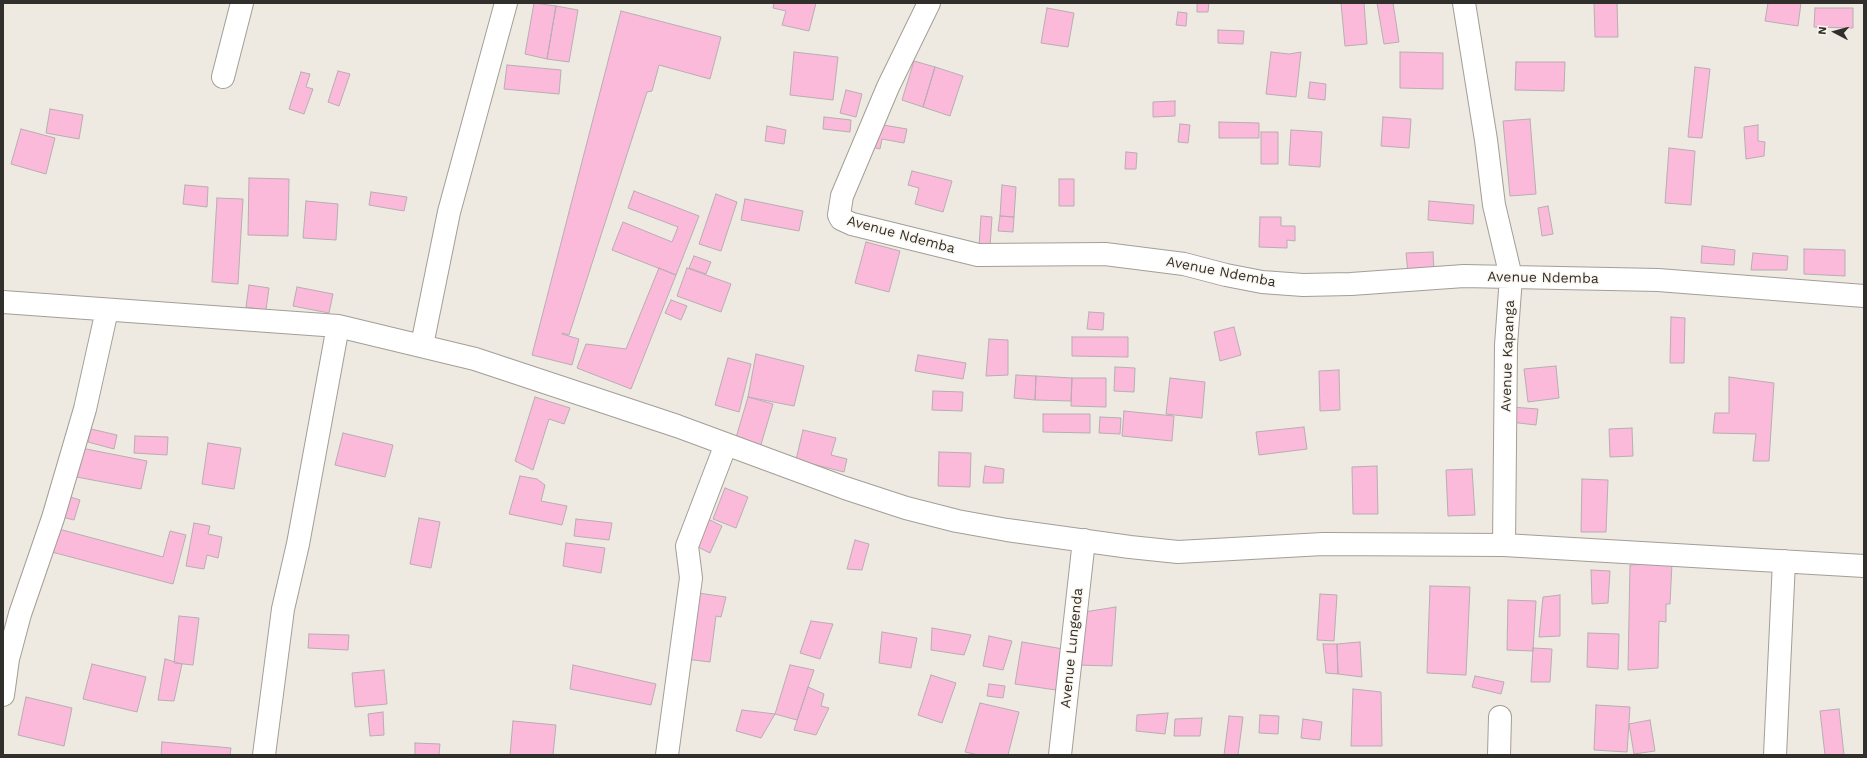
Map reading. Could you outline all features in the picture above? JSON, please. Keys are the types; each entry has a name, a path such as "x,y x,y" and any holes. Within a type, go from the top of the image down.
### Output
{"street":[{"path":"223,77 242,3"},
{"path":"422,345 448,212 506,3"},
{"name":"Avenue Ndemba","path":"929,3 888,87 842,196 839,215 845,221 978,255 1105,254 1184,264 1226,275 1276,283 1302,285 1351,284 1464,276 1658,280 1864,296"},
{"name":"Avenue Kapanga","path":"1464,3 1486,140 1494,205 1511,277 1506,345 1504,545"},
{"path":"3,302 338,326 422,345 482,361 677,426 845,488 906,508 971,523 1130,547 1178,552 1322,544 1504,545 1864,566"},
{"path":"3,695 8,658 20,614 53,518 85,409 107,310"},
{"path":"264,755 283,609 298,544 338,326"},
{"path":"667,755 691,578 687,546 726,444"},
{"name":"Avenue Lungenda","path":"1060,755 1084,540"},
{"path":"1775,755 1784,561"},
{"path":"1499,755 1500,717"}],"building":[{"path":"534,3 556,6 547,59 525,54"},
{"path":"774,3 816,3 809,31 782,25 786,11 773,8"},
{"path":"1197,3 1209,3 1208,12 1197,12"},
{"path":"1341,3 1364,3 1367,44 1345,46"},
{"path":"1377,3 1393,3 1399,42 1384,44"},
{"path":"1594,3 1617,3 1618,37 1595,37"},
{"path":"1768,3 1801,3 1798,26 1765,21"},
{"path":"556,6 578,10 569,62 547,59"},
{"path":"1047,8 1074,13 1068,47 1041,43"},
{"path":"1815,8 1853,8 1853,28 1814,27"},
{"path":"621,11 721,37 710,79 659,65 652,91 647,92 569,335 562,333 579,339 572,365 532,355"},
{"path":"1178,12 1187,13 1186,26 1176,25"},
{"path":"1218,30 1244,31 1243,44 1218,43"},
{"path":"794,52 838,57 833,100 790,95"},
{"path":"1271,52 1289,54 1301,52 1296,97 1266,94"},
{"path":"1400,52 1443,53 1443,89 1400,88"},
{"path":"914,61 935,67 923,107 902,100"},
{"path":"1516,62 1565,62 1564,91 1515,90"},
{"path":"507,65 561,70 559,94 504,89"},
{"path":"935,67 963,76 950,116 923,107"},
{"path":"1695,67 1710,69 1702,138 1688,137"},
{"path":"338,71 350,74 339,106 328,102"},
{"path":"301,72 310,74 306,87 313,89 304,114 289,109"},
{"path":"1310,82 1326,84 1325,100 1308,98"},
{"path":"846,90 862,94 856,117 840,113"},
{"path":"1175,101 1175,116 1153,117 1153,102"},
{"path":"50,109 83,115 79,139 46,133"},
{"path":"824,117 851,120 850,132 823,129"},
{"path":"1383,117 1411,119 1409,148 1381,146"},
{"path":"1530,119 1536,194 1510,196 1503,121"},
{"path":"1219,122 1259,123 1259,138 1219,138"},
{"path":"877,124 907,129 904,143 882,139 880,149 872,147"},
{"path":"1180,124 1190,125 1188,143 1178,142"},
{"path":"1758,125 1758,141 1765,142 1764,156 1746,159 1744,127"},
{"path":"767,126 786,130 784,144 765,141"},
{"path":"21,129 55,138 46,174 11,164"},
{"path":"1291,130 1322,132 1320,167 1289,165"},
{"path":"1261,132 1278,132 1278,164 1261,164"},
{"path":"1669,148 1695,151 1691,205 1665,203"},
{"path":"1126,152 1137,153 1136,169 1125,169"},
{"path":"912,171 952,181 943,212 915,204 919,188 908,185"},
{"path":"249,178 289,179 288,236 248,235"},
{"path":"1059,179 1074,179 1074,206 1059,206"},
{"path":"185,185 208,187 207,207 183,204"},
{"path":"1002,185 1016,187 1014,217 1000,216"},
{"path":"634,191 699,216 676,275 612,250 623,222 672,242 678,227 628,208"},
{"path":"371,192 407,197 404,211 369,205"},
{"path":"716,194 737,202 721,251 699,244"},
{"path":"217,198 243,199 238,284 212,282"},
{"path":"745,199 803,211 799,231 741,220"},
{"path":"306,201 338,204 336,240 303,238"},
{"path":"1429,201 1474,205 1473,224 1428,220"},
{"path":"1548,206 1553,234 1542,236 1538,208"},
{"path":"981,216 992,217 990,247 979,246"},
{"path":"1000,216 1014,217 1013,232 998,231"},
{"path":"1260,217 1281,217 1281,226 1295,226 1295,241 1287,240 1287,248 1259,247"},
{"path":"866,242 900,251 889,292 855,283"},
{"path":"1702,246 1735,250 1734,265 1701,263"},
{"path":"1804,249 1845,250 1845,276 1804,274"},
{"path":"1433,252 1434,271 1408,273 1406,253"},
{"path":"1753,253 1788,256 1787,270 1751,270"},
{"path":"694,256 711,262 706,274 689,268"},
{"path":"659,268 676,275 631,389 577,368 586,344 626,349"},
{"path":"687,268 731,284 721,312 677,296"},
{"path":"249,285 269,288 266,310 246,307"},
{"path":"297,287 333,294 329,313 293,306"},
{"path":"671,300 687,306 681,320 665,313"},
{"path":"1089,312 1104,313 1103,330 1087,329"},
{"path":"1671,317 1685,318 1684,363 1670,363"},
{"path":"1234,327 1241,355 1220,361 1214,332"},
{"path":"1072,337 1128,337 1128,357 1072,356"},
{"path":"989,339 1008,340 1008,375 986,376"},
{"path":"756,354 804,366 794,406 748,397"},
{"path":"918,355 966,363 963,379 915,371"},
{"path":"728,358 751,364 739,412 715,405"},
{"path":"1556,366 1559,398 1528,402 1524,369"},
{"path":"1115,367 1135,368 1134,392 1114,391"},
{"path":"1339,370 1340,410 1320,411 1319,371"},
{"path":"1016,375 1036,376 1035,400 1014,398"},
{"path":"1036,376 1072,378 1071,401 1035,400"},
{"path":"1729,377 1774,383 1769,461 1753,461 1756,434 1713,433 1715,413 1729,413"},
{"path":"1072,378 1106,378 1106,407 1071,406"},
{"path":"1170,378 1205,382 1202,418 1166,414"},
{"path":"933,391 963,392 962,411 932,410"},
{"path":"535,397 570,408 564,424 549,419 533,470 515,461"},
{"path":"748,397 773,404 760,448 735,441"},
{"path":"1511,407 1538,409 1536,425 1510,422"},
{"path":"1124,411 1174,416 1172,441 1122,436"},
{"path":"1043,414 1090,414 1090,433 1043,432"},
{"path":"1100,417 1121,418 1120,434 1099,433"},
{"path":"1304,427 1307,449 1259,455 1256,432"},
{"path":"1632,428 1633,456 1610,457 1609,429"},
{"path":"91,429 117,435 114,449 88,442"},
{"path":"803,430 836,438 831,455 847,459 844,472 796,460"},
{"path":"343,433 393,445 385,477 335,465"},
{"path":"135,436 168,437 167,455 134,453"},
{"path":"208,443 241,448 234,489 202,484"},
{"path":"76,447 147,461 141,489 71,476"},
{"path":"939,452 971,453 970,487 938,486"},
{"path":"985,466 1004,469 1003,483 983,483"},
{"path":"1377,466 1378,514 1353,514 1352,467"},
{"path":"1472,469 1475,515 1448,516 1446,470"},
{"path":"520,476 537,479 545,485 541,501 567,506 562,525 509,514"},
{"path":"1582,479 1608,480 1606,532 1581,532"},
{"path":"725,488 748,497 736,528 713,519"},
{"path":"64,495 80,500 74,520 58,516"},
{"path":"419,518 440,522 431,568 410,564"},
{"path":"706,518 722,526 710,553 694,545"},
{"path":"576,519 612,523 609,540 574,536"},
{"path":"194,523 210,526 208,534 222,537 218,558 207,555 204,569 186,566"},
{"path":"55,528 163,557 170,531 186,535 173,584 48,551"},
{"path":"855,540 869,544 862,570 847,569"},
{"path":"566,543 605,548 601,573 563,566"},
{"path":"1672,563 1670,604 1666,604 1666,622 1659,621 1658,668 1628,670 1630,565"},
{"path":"1591,570 1610,571 1608,603 1592,604"},
{"path":"1430,586 1470,587 1466,675 1427,673"},
{"path":"698,593 726,597 721,617 716,616 710,662 685,659"},
{"path":"1320,594 1337,595 1334,641 1317,640"},
{"path":"1560,595 1560,636 1539,637 1543,597"},
{"path":"1508,600 1536,601 1533,651 1507,650"},
{"path":"1116,607 1112,666 1077,665 1084,612"},
{"path":"179,616 199,618 193,665 174,663"},
{"path":"811,621 833,624 820,659 800,653"},
{"path":"932,628 971,635 964,655 931,650"},
{"path":"882,632 917,638 911,668 879,663"},
{"path":"1588,633 1619,634 1618,669 1587,667"},
{"path":"309,634 349,635 348,650 308,648"},
{"path":"989,636 1012,641 1003,670 983,666"},
{"path":"1022,642 1063,649 1056,690 1015,684"},
{"path":"1360,642 1362,677 1338,674 1337,644"},
{"path":"1323,644 1337,644 1338,674 1326,673"},
{"path":"1533,648 1552,649 1550,682 1531,682"},
{"path":"165,659 182,664 174,701 158,700"},
{"path":"92,664 146,677 137,712 83,699"},
{"path":"573,665 656,684 651,705 570,689"},
{"path":"790,665 814,670 797,720 775,714"},
{"path":"384,670 387,704 355,707 352,673"},
{"path":"931,675 956,683 942,723 918,715"},
{"path":"1475,676 1504,682 1501,694 1472,687"},
{"path":"989,684 1005,686 1003,698 987,696"},
{"path":"808,687 824,694 821,706 829,708 816,735 794,730"},
{"path":"1353,689 1381,692 1382,746 1351,746"},
{"path":"26,697 72,708 64,746 18,735"},
{"path":"980,703 1019,712 1008,755 979,755 965,752"},
{"path":"1596,705 1630,707 1627,752 1594,750"},
{"path":"1839,709 1844,755 1825,755 1820,711"},
{"path":"742,710 775,714 761,738 736,731"},
{"path":"383,712 384,735 370,736 368,714"},
{"path":"1168,713 1165,734 1136,731 1137,715"},
{"path":"1260,715 1279,716 1278,734 1259,733"},
{"path":"1229,716 1243,717 1238,755 1224,755"},
{"path":"1202,718 1200,736 1174,736 1175,719"},
{"path":"1303,719 1322,722 1320,740 1301,738"},
{"path":"1650,720 1655,751 1634,754 1629,724"},
{"path":"513,721 556,725 553,755 510,755"},
{"path":"162,742 231,748 230,755 161,755"},
{"path":"415,743 440,744 439,755 415,755"}]}
